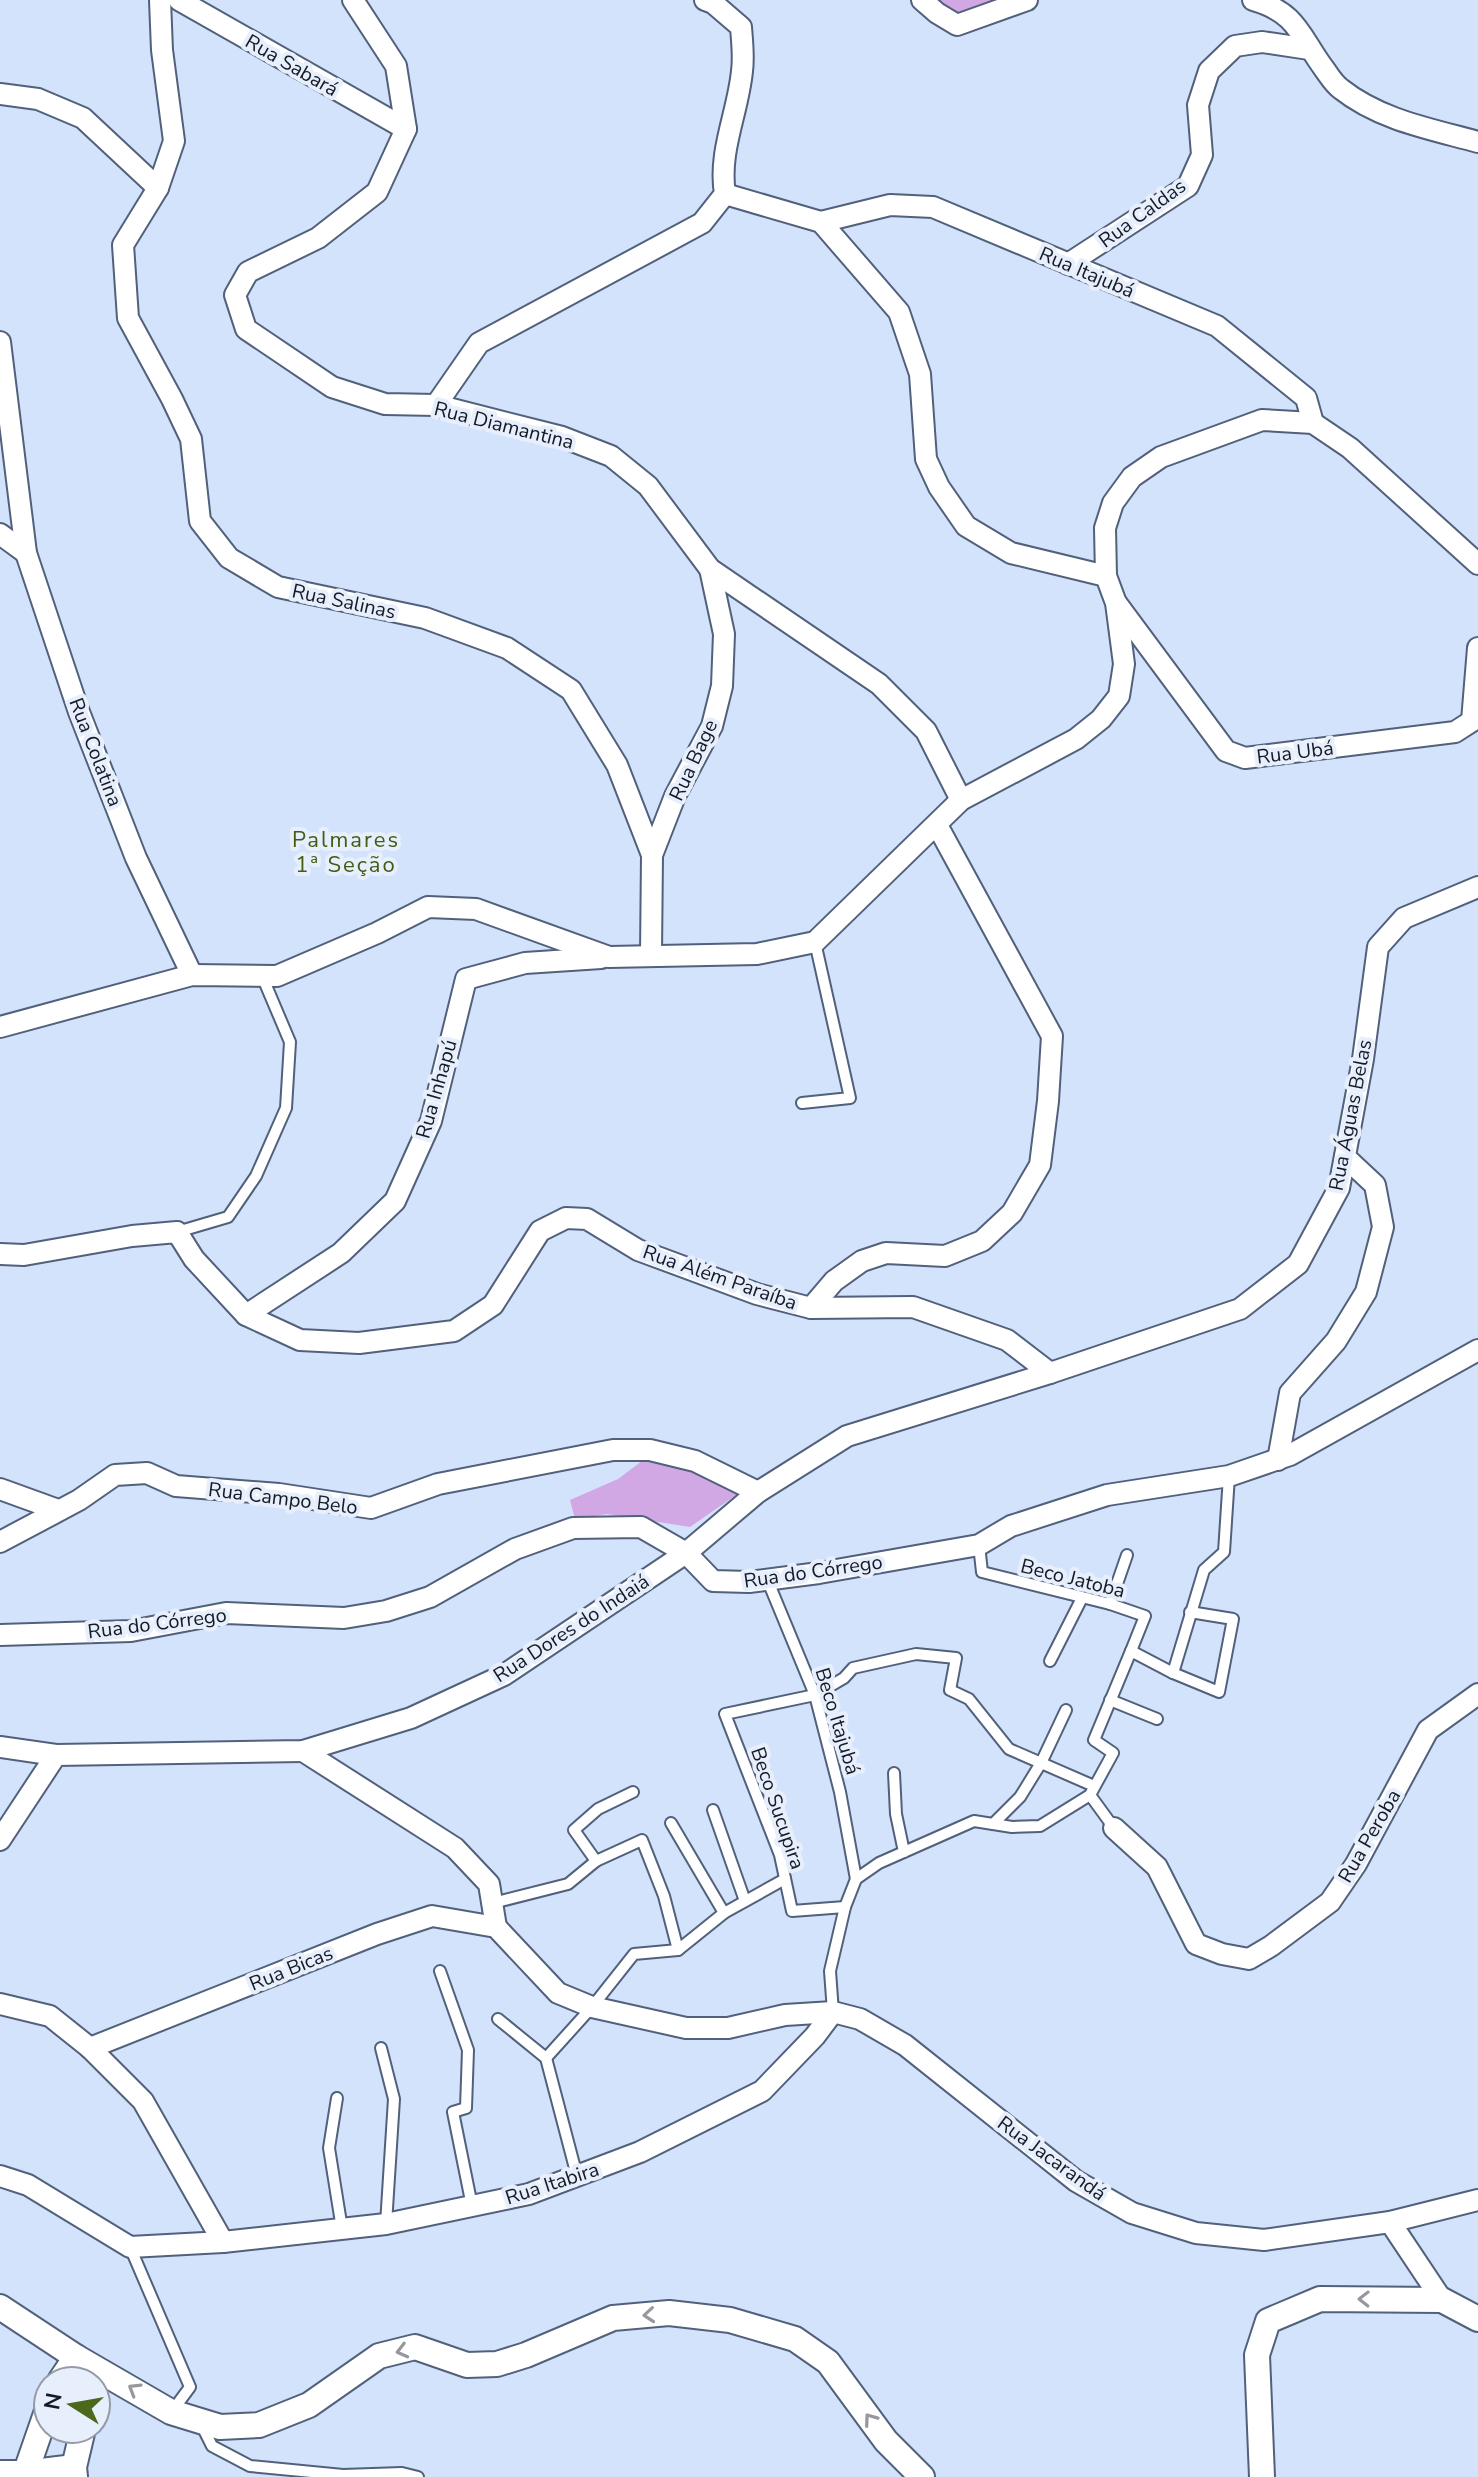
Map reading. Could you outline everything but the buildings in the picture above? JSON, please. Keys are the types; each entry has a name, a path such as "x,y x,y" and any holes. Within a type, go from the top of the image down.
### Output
{"street":[{"name":"Rua Salinas","path":"160,0 162,50 174,141 158,188 123,245 128,318 191,439 200,521 229,558 278,587 425,618 507,648 571,690 617,765 652,855 651,954"},
{"name":"Rua Sabará","path":"179,0 406,129"},
{"path":"353,0 396,66 406,129"},
{"path":"436,405 479,343 702,223 725,194 722,175 724,155 743,70 741,27 713,3 705,0"},
{"path":"922,0 957,25 1027,0"},
{"path":"1253,0 1273,6 1294,21 1309,49 1337,86 1367,108 1478,142"},
{"name":"Rua Caldas","path":"1068,264 1188,186 1202,155 1198,105 1209,71 1235,46 1262,42 1309,49"},
{"path":"0,94 38,99 83,118 158,188"},
{"name":"Rua Diamantina","path":"406,129 377,192 318,238 248,272 235,295 246,329 332,387 385,404 436,405 562,437 611,456 648,486 710,569 879,684 926,731 961,800"},
{"path":"725,194 821,222 899,312 920,374 926,459 939,487 966,526 1011,553 1106,576"},
{"name":"Rua Itajubá","path":"821,222 890,205 933,207 1217,326 1306,398 1313,423"},
{"name":"Rua Colatina","path":"0,342 26,553 79,712 131,843 192,975"},
{"path":"0,1027 192,975 277,976 377,933 428,907 476,909 609,957 757,954 815,942 961,800 1076,739 1101,719 1119,696 1124,664 1116,603 1106,576 1105,528 1113,503 1132,477 1161,457 1262,420 1313,423 1350,448 1478,564"},
{"path":"0,534 26,553"},
{"name":"Rua Bage","path":"652,855 675,796 712,726 722,686 724,634 710,569"},
{"name":"Rua Ubá","path":"1116,603 1226,751 1245,758 1455,732 1472,721 1478,648"},
{"path":"811,1308 834,1281 862,1261 886,1253 945,1256 982,1241 1012,1213 1040,1165 1052,1036 937,825"},
{"name":"Rua Águas Belas","path":"1050,1373 1240,1309 1298,1264 1339,1188 1363,1059 1378,947 1404,918 1478,887"},
{"name":"Rua Inhapú","path":"246,1315 341,1253 395,1201 431,1121 466,979 525,963 609,957"},
{"path":"1278,1460 1290,1393 1336,1341 1366,1292 1383,1227 1375,1185 1345,1157"},
{"name":"Rua Além Paraíba","path":"177,1232 194,1259 246,1315 300,1340 359,1343 454,1331 493,1305 540,1231 566,1218 587,1219 638,1250 757,1294 811,1308 913,1307 1007,1340 1050,1373"},
{"path":"0,1254 24,1255 132,1236 177,1232"},
{"name":"Rua do Córrego","path":"0,1635 131,1631 226,1613 344,1618 372,1613 430,1597 515,1549 573,1528 641,1527 686,1553 713,1581 819,1573 979,1545 1011,1526 1107,1495 1229,1476 1278,1460 1478,1350"},
{"name":"Rua Dores do Indaiá","path":"56,1755 303,1751 411,1718 504,1675 686,1553 758,1492 847,1436 1050,1373"},
{"name":"Rua Campo Belo","path":"58,1510 79,1500 115,1475 147,1473 176,1486 279,1494 371,1508 438,1484 613,1450 650,1450 695,1461 758,1492"},
{"path":"0,1489 58,1510"},
{"path":"0,1542 58,1510"},
{"name":"Rua Peroba","path":"1114,1828 1157,1867 1196,1944 1222,1954 1249,1959 1330,1902 1356,1864 1428,1730 1478,1694"},
{"path":"0,1747 56,1755 0,1840"},
{"path":"303,1751 455,1848 489,1884 496,1927 558,1993 592,2007 686,2028 728,2028 785,2015 833,2012"},
{"name":"Rua Bicas","path":"90,2048 377,1934 432,1916 496,1927"},
{"path":"0,2004 50,2016 90,2048 143,2101 223,2242"},
{"name":"Rua Itabira","path":"130,2247 223,2242 386,2224 529,2194 640,2152 762,2091 815,2036 833,2012"},
{"name":"Rua Jacarandá","path":"833,2012 860,2019 905,2045 1076,2181 1132,2213 1196,2233 1264,2240 1390,2222 1478,2200"},
{"path":"0,2176 28,2185 130,2247"},
{"path":"1390,2222 1442,2300"},
{"path":"1262,2477 1257,2355 1268,2321 1320,2299 1442,2300 1478,2319"},
{"path":"0,2307 91,2365"},
{"path":"112,2377 171,2412 220,2427 259,2425 309,2405 379,2356 415,2347 467,2365 497,2364 613,2318 669,2313 730,2320 795,2339 828,2362 886,2441 922,2477"},
{"path":"71,2365 76,2357"},
{"path":"25,2475 35,2445"},
{"path":"0,2473 75,2472 80,2445"}],"lane":[{"path":"802,1103 850,1098 815,942"},
{"path":"177,1232 228,1217 256,1176 286,1108 290,1042 262,976"},
{"path":"1455,1363 1478,1340"},
{"path":"1173,1673 1204,1570 1224,1552 1229,1476"},
{"name":"Beco Jatoba","path":"979,1545 982,1572 1110,1604 1145,1616 1131,1651"},
{"path":"1110,1604 1127,1555"},
{"name":"Beco Itajubá","path":"767,1579 815,1695 840,1792 856,1879"},
{"path":"1050,1661 1082,1598"},
{"path":"833,2012 830,1971 845,1907 856,1879 879,1863 974,1821 1012,1827 1040,1826 1092,1791 1113,1753 1094,1740 1131,1651 1219,1692 1233,1619 1190,1612"},
{"path":"815,1695 844,1678 853,1668 916,1654 956,1658 950,1690 969,1699 1009,1749 1092,1791 1114,1828"},
{"name":"Beco Sucupira","path":"815,1695 725,1714 780,1855 792,1911 845,1907"},
{"path":"1110,1700 1157,1719"},
{"path":"993,1824 1020,1797 1041,1763 1066,1710"},
{"path":"894,1773 896,1814 904,1852"},
{"path":"596,1861 574,1830 598,1809 633,1792"},
{"path":"713,1810 745,1901"},
{"path":"671,1823 724,1913"},
{"path":"493,1903 568,1884 596,1861 642,1840 664,1896 678,1950"},
{"path":"546,2058 634,1954 678,1950 724,1913 785,1879"},
{"path":"440,1971 468,2050 466,2108 453,2112 472,2206"},
{"path":"498,2019 546,2058 577,2176"},
{"path":"381,2048 394,2099 386,2224"},
{"path":"337,2098 329,2148 342,2229"},
{"path":"130,2247 190,2387 171,2412"},
{"path":"200,2421 212,2446 250,2466 343,2475 402,2473 418,2477"}],"shaded area":[{"path":"927,0 1015,0 957,22"},
{"path":"646,1458 688,1468 739,1493 690,1527 607,1514 575,1519 570,1500 618,1479"}],"district":[{"name":"Palmares 1ª Seção","path":"346,852"}]}
